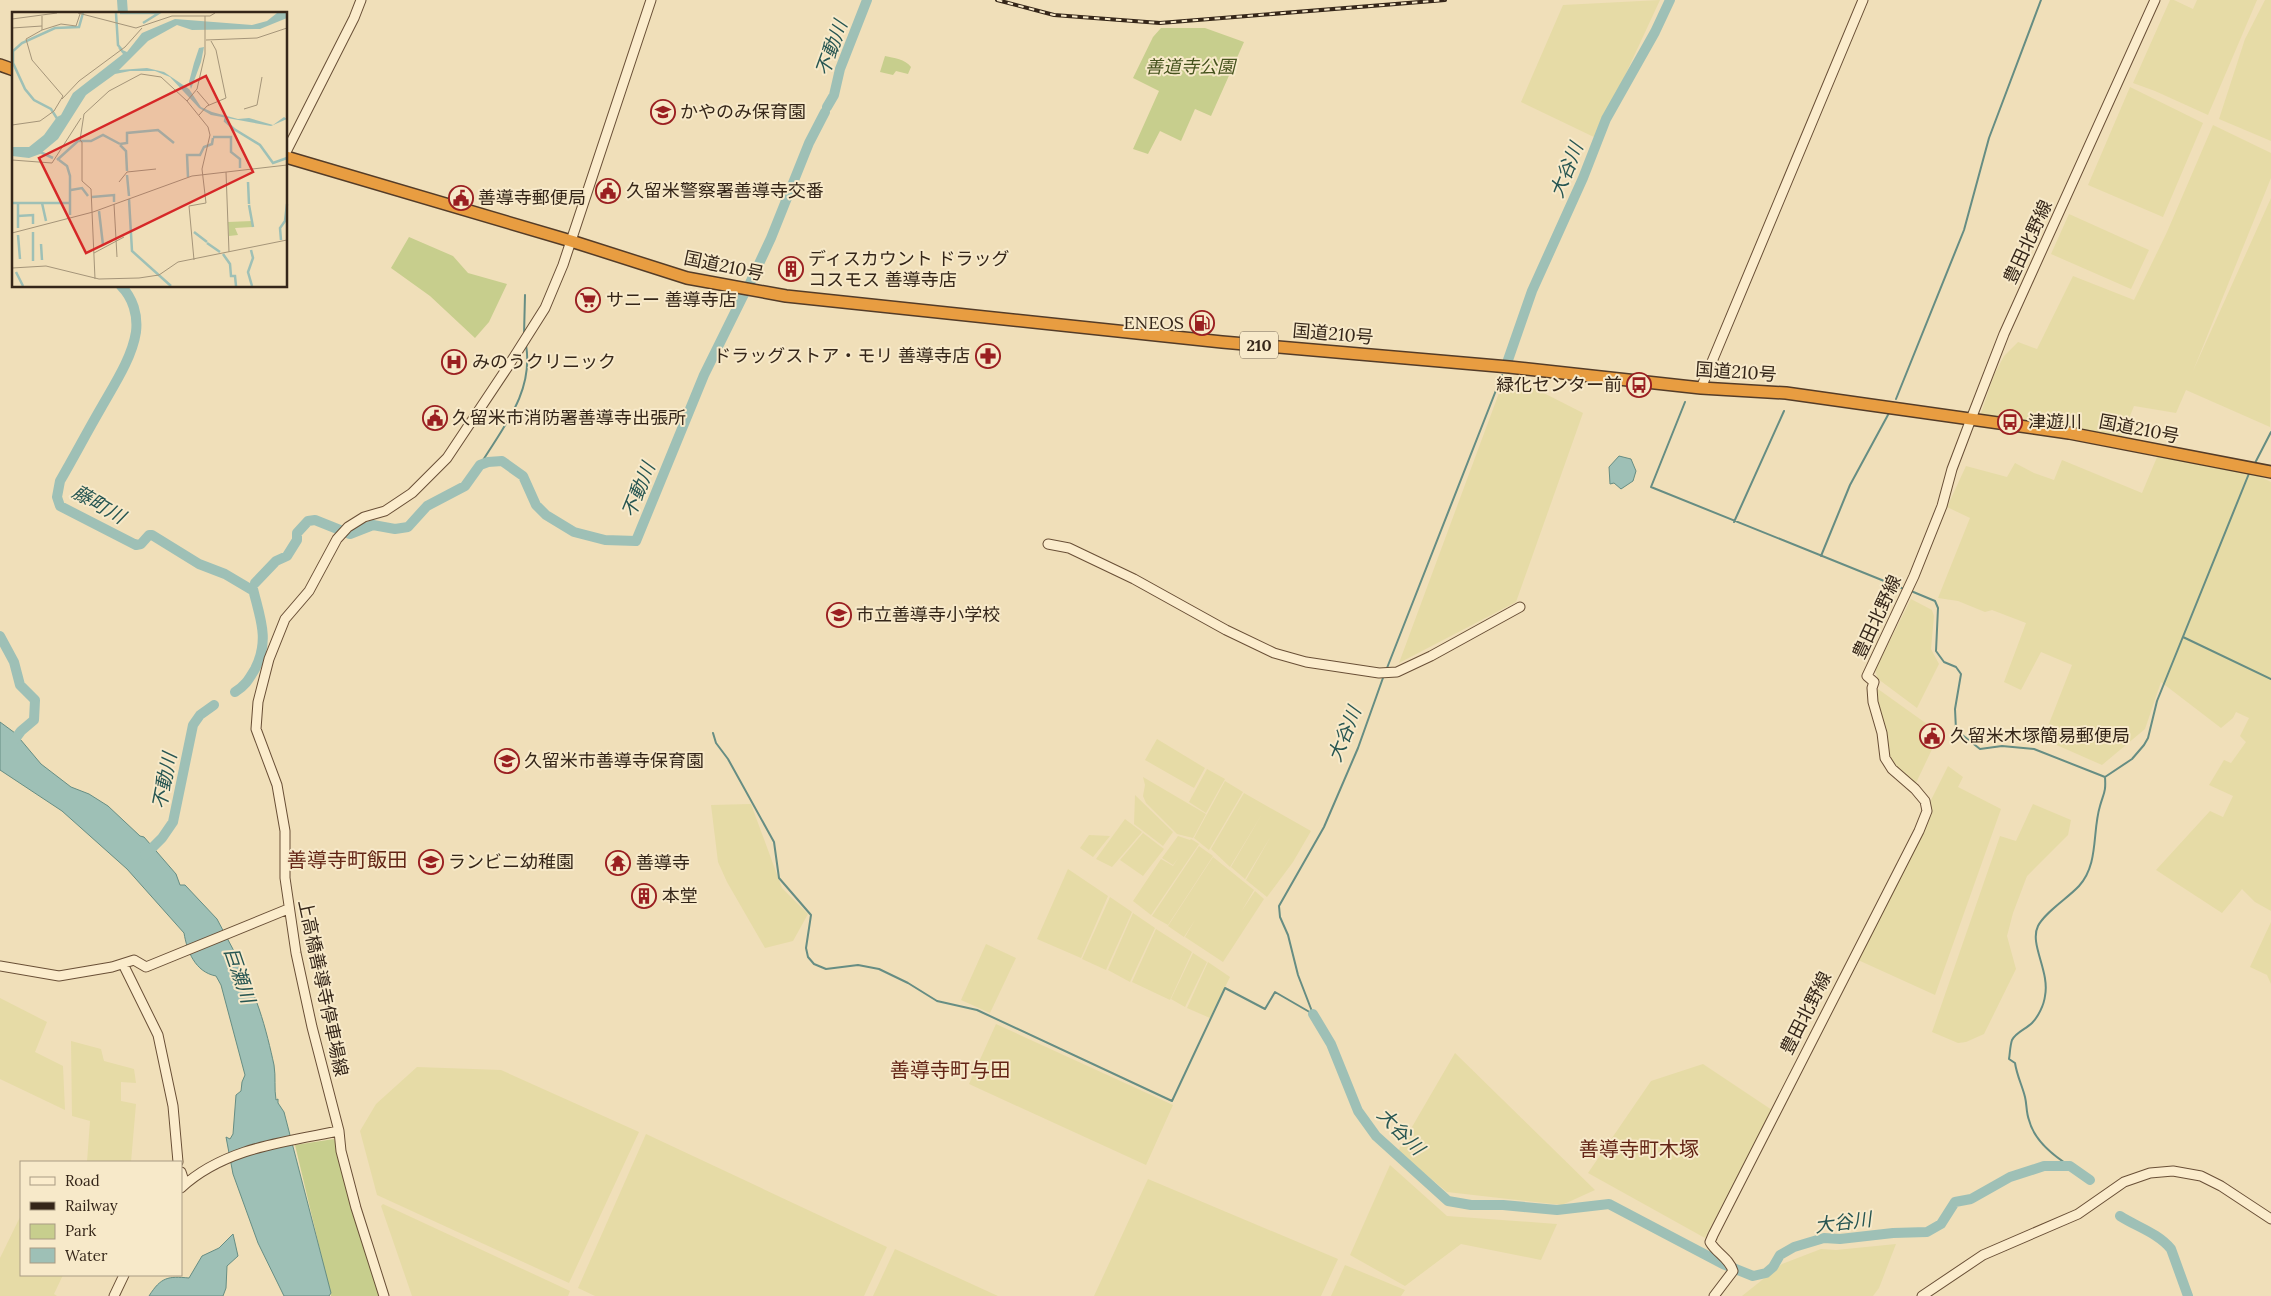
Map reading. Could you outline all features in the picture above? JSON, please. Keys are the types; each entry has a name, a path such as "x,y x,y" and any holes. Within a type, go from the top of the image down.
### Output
{"highway":[{"path":"0,65 12,69"},
{"name":"国道210号","path":"288,158 571,241 687,278 829,302 1222,342 1509,367 1700,388 1786,393 2075,435 2271,472"}],"main road":[{"path":"288,148 354,18 361,0"},
{"name":"上高橋善導寺停車場線","path":"384,1296 356,1208 335,1132 288,909 285,878 285,831 281,808 268,758 256,729 256,718 269,659 285,619 309,591 337,539 348,527 364,517 384,511 412,493 447,458 544,308 563,265 651,0"},
{"path":"1700,388 1863,0"},
{"name":"豊田北野線","path":"1714,1296 1733,1271 1731,1264 1714,1249 1710,1242 1713,1235 1919,831 1927,811 1923,798 1898,776 1884,758 1882,733 1873,702 1872,688 1874,682 1867,676 1908,592 1942,506 1952,469 2004,334 2155,0"},
{"path":"1048,544 1069,548 1134,580 1226,630 1274,652 1306,662 1379,673 1397,672 1431,656 1520,607"},
{"path":"0,966 59,976 123,964 134,960 146,967 288,909"},
{"path":"123,964 158,1035 173,1106 178,1161"},
{"path":"183,1186 212,1166 240,1152 335,1132"},
{"path":"1922,1296 1983,1255 2078,1214 2124,1182 2150,1173 2173,1171 2201,1176 2221,1186 2271,1219"},
{"path":"114,1296 124,1276"}],"shaded area":[{"path":"1660,0 1596,138 1521,102 1563,5"},
{"path":"2170,0 2193,9 2197,0 2257,0 2208,115 2133,83"},
{"path":"2265,0 2271,0 2271,141 2219,119 2245,39"},
{"path":"2130,87 2203,123 2163,217 2088,185"},
{"path":"2213,125 2271,153 2271,178 2193,371 2271,198 2270,427 2186,390 2176,413 2134,406 2119,443 1979,419 1994,375 2004,356 2018,342 2037,349 2073,276 2134,300 2167,232"},
{"path":"2069,214 2149,250 2131,289 2051,254"},
{"path":"1506,374 1583,413 1516,602 1399,663"},
{"path":"2160,450 2247,470 2271,482 2271,911 2255,902 2242,889 2222,913 2156,870 2210,811 2223,817 2233,796 2209,785 2224,760 2231,763 2246,742 2240,736 2249,718 2236,712 2233,718 2221,728 2161,682 2145,729 2102,765 2043,739 2072,665 2041,652 2021,690 2004,682 2026,623 1992,610 1985,612 1958,601 1938,598 1970,518 1947,507 1966,466 2007,477 2015,463 2034,473 2054,480 2062,460 2142,493"},
{"path":"1911,599 1932,610 1934,616 1931,649 1939,664 1917,708 1878,679 1875,670"},
{"path":"1878,689 1927,724 1921,734 1935,743 1915,785 1889,760 1875,692"},
{"path":"1157,739 1205,768 1194,788 1145,760"},
{"path":"1948,766 1963,777 1958,787 2001,809 1935,995 1858,960 1932,814 1930,802"},
{"path":"1207,769 1225,779 1206,813 1189,802"},
{"path":"1143,777 1206,814 1193,838 1177,834 1146,803 1143,796 1145,785"},
{"path":"1225,781 1243,792 1209,850 1194,838"},
{"path":"1244,793 1311,831 1293,862 1267,897 1246,880 1271,836 1245,879 1231,867 1262,814 1230,867 1211,849"},
{"path":"1135,795 1173,832 1163,846 1134,824"},
{"path":"751,804 782,888 808,914 793,941 765,948 727,882 718,862 711,805"},
{"path":"2033,804 2071,820 2068,835 2027,876 2013,913 2007,936 2016,969 1984,1034 1966,1042 1958,1043 1932,1032 2000,836 2016,841"},
{"path":"1125,819 1142,832 1112,867 1096,859"},
{"path":"1143,833 1164,849 1143,876 1120,860"},
{"path":"1089,835 1110,836 1093,857 1080,848"},
{"path":"1178,836 1191,839 1199,844 1151,915 1133,901 1161,859 1173,866 1178,858 1173,865 1162,858"},
{"path":"1199,846 1213,856 1168,925 1152,916"},
{"path":"1213,857 1254,890 1241,912 1255,891 1264,899 1223,962 1185,937 1195,920 1184,937 1168,926"},
{"path":"1068,869 1108,896 1081,958 1037,939"},
{"path":"1110,897 1132,912 1106,970 1082,959"},
{"path":"1133,913 1155,928 1130,982 1108,970"},
{"path":"2271,922 2271,984 2267,975 2250,967"},
{"path":"1156,929 1192,952 1170,1000 1132,982"},
{"path":"986,944 1016,958 990,1013 961,1000"},
{"path":"1193,953 1207,962 1185,1007 1171,999"},
{"path":"1208,962 1230,977 1210,1018 1187,1008"},
{"path":"0,998 47,1022 35,1052 63,1066 65,1110 0,1079"},
{"path":"996,1024 1173,1105 1146,1165 969,1084"},
{"path":"71,1041 101,1049 104,1061 134,1069 136,1083 121,1082 121,1101 136,1104 131,1161 87,1161 90,1121 72,1116"},
{"path":"1455,1053 1595,1190 1562,1205 1447,1192 1398,1151"},
{"path":"1703,1064 1772,1110 1705,1238 1588,1173 1651,1081"},
{"path":"417,1067 501,1070 639,1132 569,1283 377,1195 360,1131 376,1104"},
{"path":"646,1134 887,1247 864,1296 595,1296 578,1288"},
{"path":"1390,1165 1447,1216 1557,1224 1541,1260 1461,1244 1405,1286 1350,1255"},
{"path":"1148,1179 1338,1259 1321,1296 1094,1296"},
{"path":"383,1204 570,1291 568,1296 412,1296 381,1206"},
{"path":"20,1217 20,1276 63,1276 54,1294 57,1296 0,1296 0,1258"},
{"path":"1896,1244 1879,1288 1873,1296 1742,1296 1782,1264 1821,1249 1836,1250"},
{"path":"895,1249 998,1296 873,1296"},
{"path":"1345,1265 1405,1290 1401,1296 1331,1296"}],"green space":[{"name":"善道寺公園","path":"1161,28 1205,28 1244,42 1211,116 1195,109 1181,141 1160,131 1148,154 1133,149 1159,91 1133,78 1153,37"},
{"path":"885,56 899,59 909,64 911,67 908,74 896,71 893,75 880,72"},
{"path":"409,237 453,256 468,273 507,284 489,322 475,338 430,296 391,268"},
{"path":"334,1139 389,1296 331,1296 295,1145"}],"water":[{"path":"1619,456 1631,459 1636,471 1633,481 1621,489 1614,483 1610,484 1609,467"},
{"name":"巨瀬川","path":"0,722 15,733 41,764 71,787 89,794 108,806 140,836 144,837 176,874 180,885 185,885 217,919 235,953 233,959 248,981 264,1024 274,1065 276,1100 278,1099 278,1103 284,1112 331,1293 329,1296 284,1296 258,1243 233,1174 226,1137 230,1139 233,1134 236,1095 241,1091 245,1075 221,985 216,976 209,974 197,965 187,947 184,933 127,869 62,811 0,770"},
{"path":"233,1234 238,1256 227,1266 226,1288 223,1296 149,1296 161,1281 176,1277 189,1278 202,1256 219,1248"}],"waterway":[{"name":"藤町川","path":"122,0 123,12"},
{"name":"不動川","path":"827,107 834,95 840,69 867,0"},
{"name":"大谷川","path":"1508,360 1532,291 1583,178 1606,119 1655,32 1670,0"},
{"path":"1896,399 1964,230 1989,138 2041,0"},
{"name":"不動川","path":"750,283 771,238 809,143 825,112"},
{"name":"藤町川","path":"123,288 132,301 135,313 136,332 134,342 122,371 60,481 57,497 60,506 136,545 141,544 149,535 152,535 199,564 225,574 252,590"},
{"name":"不動川","path":"255,583 276,561 287,556 297,540 297,533 308,521 315,520 350,534 373,525 395,529 408,527 427,506 465,486 480,465 488,462 502,461 523,476 536,505 546,515 574,532 605,540 636,541 704,375 745,292"},
{"path":"524,335 525,295"},
{"path":"480,465 507,423 521,394 527,362 526,345"},
{"name":"大谷川","path":"1387,668 1502,375"},
{"path":"1685,402 1651,487 1904,589"},
{"path":"1734,522 1784,411"},
{"path":"1821,556 1850,485 1889,413"},
{"path":"2254,465 2271,432"},
{"path":"1911,591 1935,601 1938,608 1936,651 1944,662 1956,667 1961,674 1955,709 1956,730 1980,749 2002,746 2034,749 2105,777 2132,759 2148,738 2157,701 2250,471"},
{"name":"不動川","path":"235,692 251,676 260,658 262,648 261,619 253,589"},
{"path":"0,636 14,662 20,685 35,700 34,720 21,731 10,746"},
{"path":"2183,637 2271,679"},
{"name":"大谷川","path":"1313,1014 1298,975 1288,935 1280,917 1279,906 1324,827 1358,748 1384,675"},
{"name":"不動川","path":"145,855 162,838 173,822 193,725 200,715 214,705"},
{"path":"713,733 716,743 728,759 774,842 779,878 811,915 806,948 808,957 814,964 826,969 858,965 879,969 908,983 937,1001 977,1010 1172,1101 1225,988 1265,1009 1275,992 1313,1014"},
{"path":"2070,1166 2051,1152 2035,1134 2028,1117 2025,1097 2015,1063 2009,1059 2010,1047 2016,1035 2030,1025 2040,1011 2046,987 2036,933 2041,921 2079,886 2090,868 2098,816 2105,789 2105,777"},
{"name":"大谷川","path":"1313,1014 1331,1044 1358,1111 1376,1136 1448,1201 1471,1205 1503,1205 1557,1210 1609,1204 1723,1264 1753,1276 1766,1273 1773,1267 1780,1255 1794,1247 1824,1238 1840,1239 1893,1233 1927,1232 1941,1224 1955,1202 1971,1199 2010,1177 2044,1166 2070,1166 2090,1180"},
{"name":"大谷川","path":"2120,1216 2154,1234 2166,1243 2171,1249 2188,1296"}],"railway":[{"path":"997,0 1054,15 1160,23 1445,0"}],"place":[{"name":"かやのみ保育園","path":"663,112"},
{"name":"久留米警察署善導寺交番","path":"608,191"},
{"name":"善導寺郵便局","path":"461,198"},
{"name":"ディスカウント ドラッグ コスモス 善導寺店","path":"791,269"},
{"name":"サニー 善導寺店","path":"588,300"},
{"name":"ENEOS","path":"1202,323"},
{"name":"ドラッグストア・モリ 善導寺店","path":"988,356"},
{"name":"みのうクリニック","path":"454,362"},
{"name":"緑化センター前","path":"1639,385"},
{"name":"久留米市消防署善導寺出張所","path":"435,418"},
{"name":"津遊川","path":"2010,422"},
{"name":"市立善導寺小学校","path":"839,615"},
{"name":"久留米木塚簡易郵便局","path":"1932,736"},
{"name":"久留米市善導寺保育園","path":"507,761"},
{"name":"ランビニ幼稚園","path":"431,862"},
{"name":"善導寺","path":"618,863"},
{"name":"本堂","path":"644,896"}],"district":[{"name":"善導寺町飯田","path":"347,860"},
{"name":"善導寺町与田","path":"950,1070"},
{"name":"善導寺町木塚","path":"1639,1149"}]}
